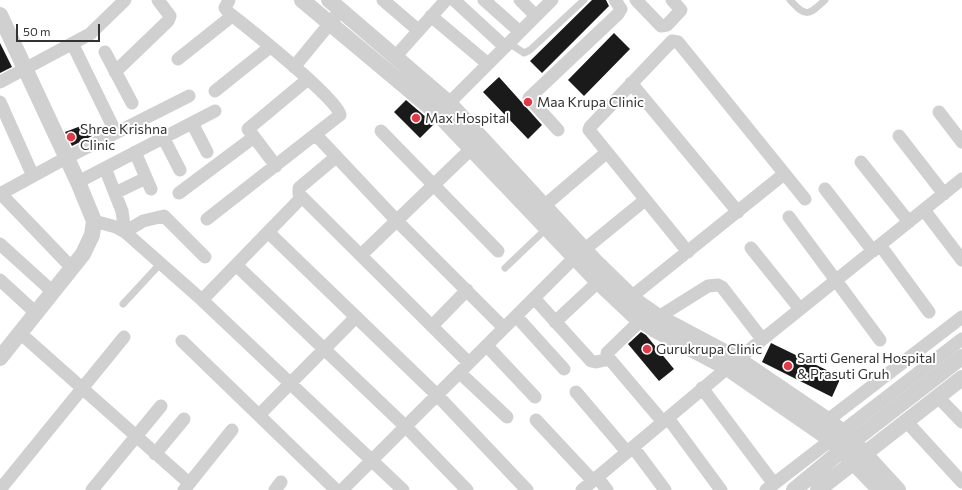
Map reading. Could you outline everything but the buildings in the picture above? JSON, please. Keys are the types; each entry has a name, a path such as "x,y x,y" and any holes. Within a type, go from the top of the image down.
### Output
{"street":[{"path":"0,82 73,45 90,34 125,0"},
{"path":"115,72 168,21 170,16 158,0"},
{"path":"207,219 338,119 340,115 340,110 294,67 232,16 225,8 229,0"},
{"path":"302,0 330,24 443,108 471,149 547,228 631,297 649,320"},
{"path":"383,0 418,30"},
{"path":"395,57 446,0"},
{"path":"454,0 507,45"},
{"path":"484,0 520,32"},
{"path":"520,0 536,16"},
{"path":"443,108 552,0"},
{"path":"558,130 529,98 618,14 622,9 615,0"},
{"path":"636,0 661,26 667,25 682,10 672,0"},
{"path":"294,67 330,24 335,5 395,57 443,108 544,206 598,282 616,301 649,320 732,363 828,420 842,441"},
{"path":"0,15 24,70 78,182 94,221 92,235 83,254 20,333 1,354"},
{"path":"178,59 232,16"},
{"path":"431,16 488,64"},
{"path":"688,252 590,133 590,127 672,41 678,42 805,200"},
{"path":"73,45 116,133"},
{"path":"215,91 270,47"},
{"path":"105,52 132,103"},
{"path":"276,166 248,129 308,80"},
{"path":"631,83 738,212"},
{"path":"72,268 0,194 66,158 189,96"},
{"path":"0,102 33,176"},
{"path":"78,182 163,137 215,112"},
{"path":"939,112 962,142"},
{"path":"192,123 207,152"},
{"path":"381,131 498,251"},
{"path":"316,135 397,221 504,328"},
{"path":"899,136 944,194"},
{"path":"163,137 180,170"},
{"path":"179,193 254,137"},
{"path":"361,255 471,149"},
{"path":"115,193 149,183 135,152"},
{"path":"544,206 606,153"},
{"path":"336,157 299,188 299,194 469,363"},
{"path":"861,162 909,222"},
{"path":"105,168 122,212 125,232"},
{"path":"631,297 784,174"},
{"path":"582,490 732,363 962,180"},
{"path":"825,189 930,312"},
{"path":"202,300 302,197"},
{"path":"342,490 579,254 645,200"},
{"path":"924,210 962,260"},
{"path":"125,232 143,221 164,216 205,257"},
{"path":"789,217 880,340"},
{"path":"94,221 116,227 125,232 202,300 403,490"},
{"path":"268,232 437,395 527,490"},
{"path":"0,244 52,292"},
{"path":"751,248 800,309"},
{"path":"236,265 406,427 467,490"},
{"path":"0,280 36,312"},
{"path":"555,322 598,282"},
{"path":"722,490 665,420 609,359 607,353 649,320 708,286 718,285 722,287 762,339"},
{"path":"432,326 467,290"},
{"path":"534,298 593,363 609,359"},
{"path":"516,316 564,369"},
{"path":"260,415 356,317"},
{"path":"828,420 962,317"},
{"path":"20,333 156,454 185,488 232,430"},
{"path":"3,487 124,337"},
{"path":"794,490 842,441 962,339"},
{"path":"182,341 336,490"},
{"path":"486,346 535,397"},
{"path":"702,388 770,487 842,441 962,357"},
{"path":"732,363 842,441 859,458 898,490"},
{"path":"460,372 507,418"},
{"path":"818,490 962,378"},
{"path":"576,392 630,449 664,490"},
{"path":"938,397 962,422"},
{"path":"92,490 161,406"},
{"path":"156,454 184,419"},
{"path":"536,420 607,490"},
{"path":"906,421 962,482"},
{"path":"859,458 880,490"}],"lane":[{"path":"507,45 524,53 530,50 584,0"},
{"path":"790,0 800,12 806,14 813,12 825,0"},
{"path":"505,268 547,228"},
{"path":"123,304 160,264"}],"place":[{"name":"Maa Krupa Clinic","path":"528,102"},
{"name":"Max Hospital","path":"416,118"},
{"name":"Shree Krishna Clinic","path":"71,137"},
{"name":"Gurukrupa Clinic","path":"647,349"},
{"name":"Sarti General Hospital & Prasuti Gruh","path":"788,366"}]}
